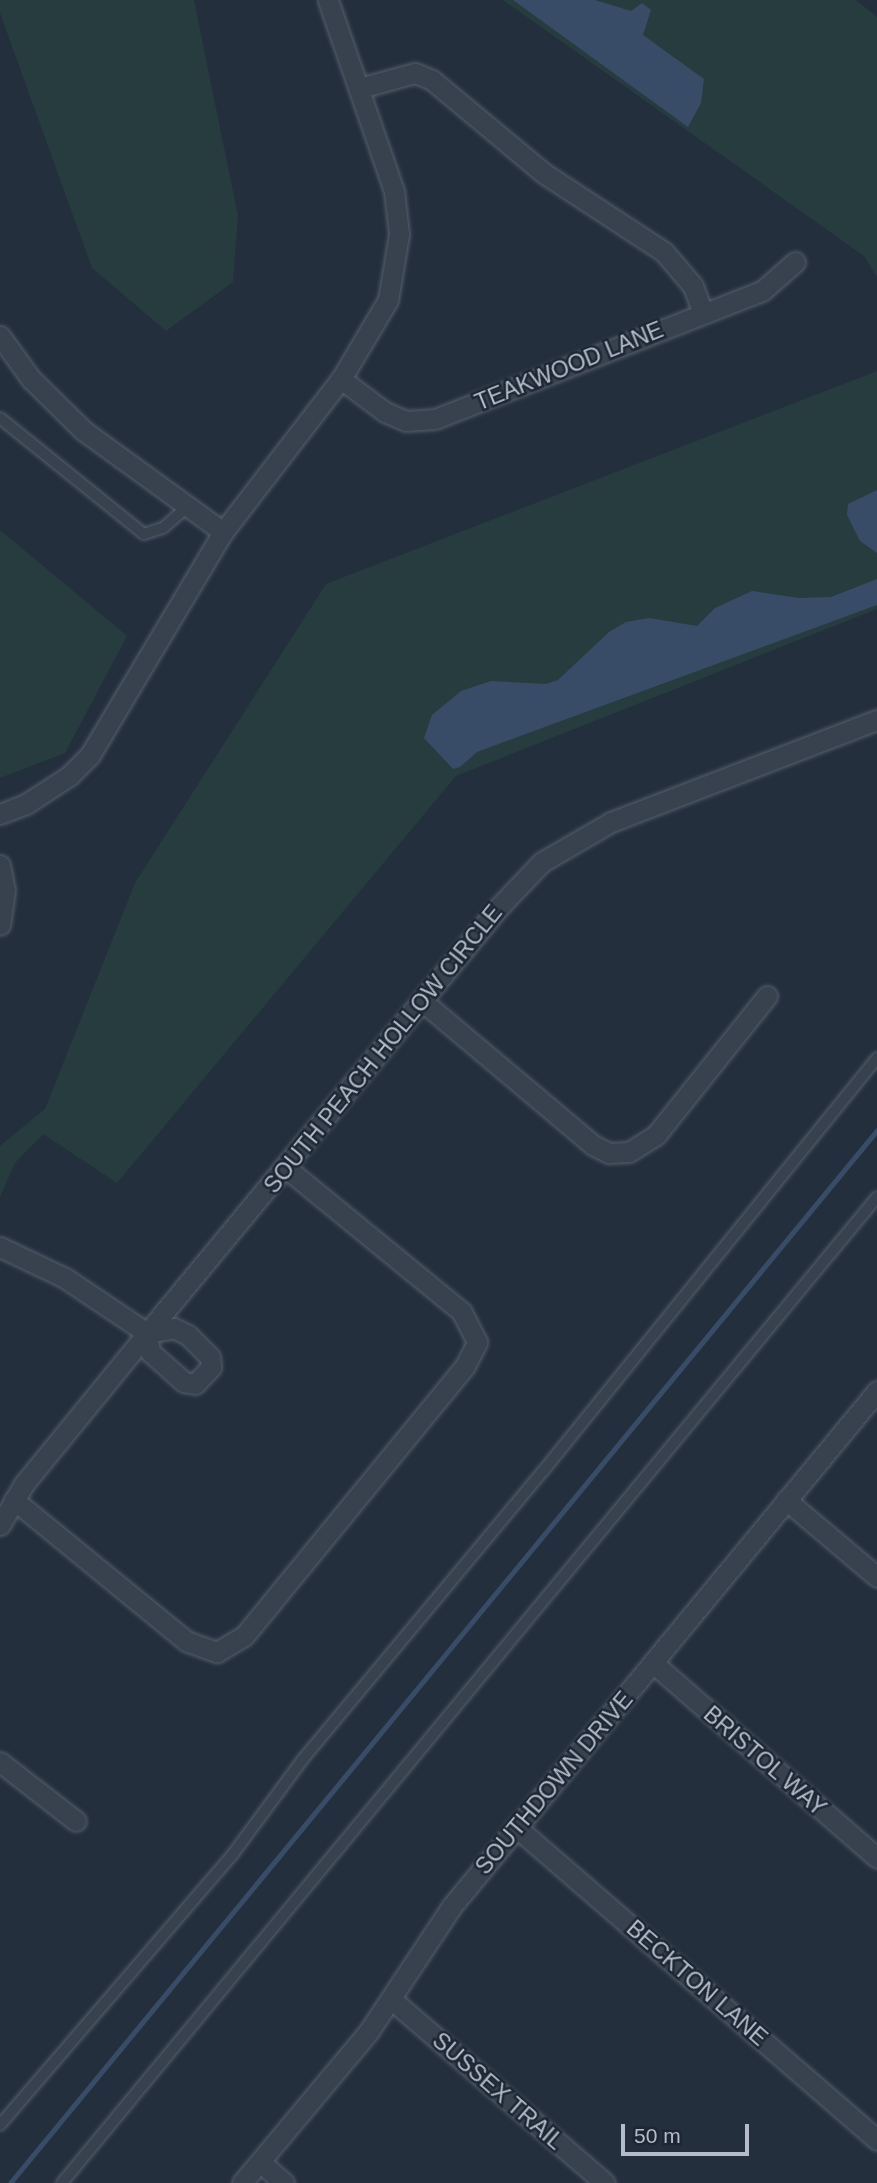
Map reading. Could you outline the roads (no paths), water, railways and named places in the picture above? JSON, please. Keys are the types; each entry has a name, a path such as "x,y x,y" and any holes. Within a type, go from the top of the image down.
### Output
{"street":[{"path":"0,814 26,804 69,776 90,755 223,532 341,379 388,300 399,234 394,191 328,0"},
{"path":"360,88 415,73 432,80 545,174 664,252 687,276 703,313"},
{"name":"TEAKWOOD LANE","path":"341,379 385,412 406,421 435,419 762,291 795,262"},
{"path":"0,336 31,379 84,431 186,508 223,532"},
{"name":"SOUTH PEACH HOLLOW CIRCLE","path":"0,1525 14,1500 147,1333 518,884 564,846 630,814 877,719"},
{"path":"0,865 5,890 0,925"},
{"path":"422,1001 593,1145 609,1153 629,1152 656,1135 767,996"},
{"path":"14,1500 186,1641 216,1652 244,1636 465,1366 477,1342 462,1312 286,1168"},
{"path":"0,1247 65,1278 147,1333"},
{"name":"SOUTHDOWN DRIVE","path":"242,2183 344,2063 391,1999 452,1906 877,1391"},
{"path":"786,1500 877,1577"},
{"name":"BRISTOL WAY","path":"653,1663 877,1858"},
{"path":"0,1762 76,1821"},
{"name":"BECKTON LANE","path":"516,1827 877,2140"},
{"name":"SUSSEX TRAIL","path":"391,1999 605,2183"},
{"path":"260,2162 284,2183"}],"lane":[{"path":"0,418 144,534 163,528 186,508"},
{"path":"0,2125 233,1854 303,1759 544,1471 877,1058"},
{"path":"62,2183 877,1197"}],"water":[{"path":"513,0 595,0 631,11 642,3 651,10 643,35 704,79 701,103 688,127"},
{"path":"877,490 877,553 860,541 847,515 848,504"},
{"path":"877,579 877,605 477,752 460,767 453,769 424,738 432,715 461,691 491,681 546,684 558,680 609,632 626,622 649,618 697,626 715,608 752,591 799,598 831,597"}],"waterway":[{"path":"10,2183 877,1130"}]}
